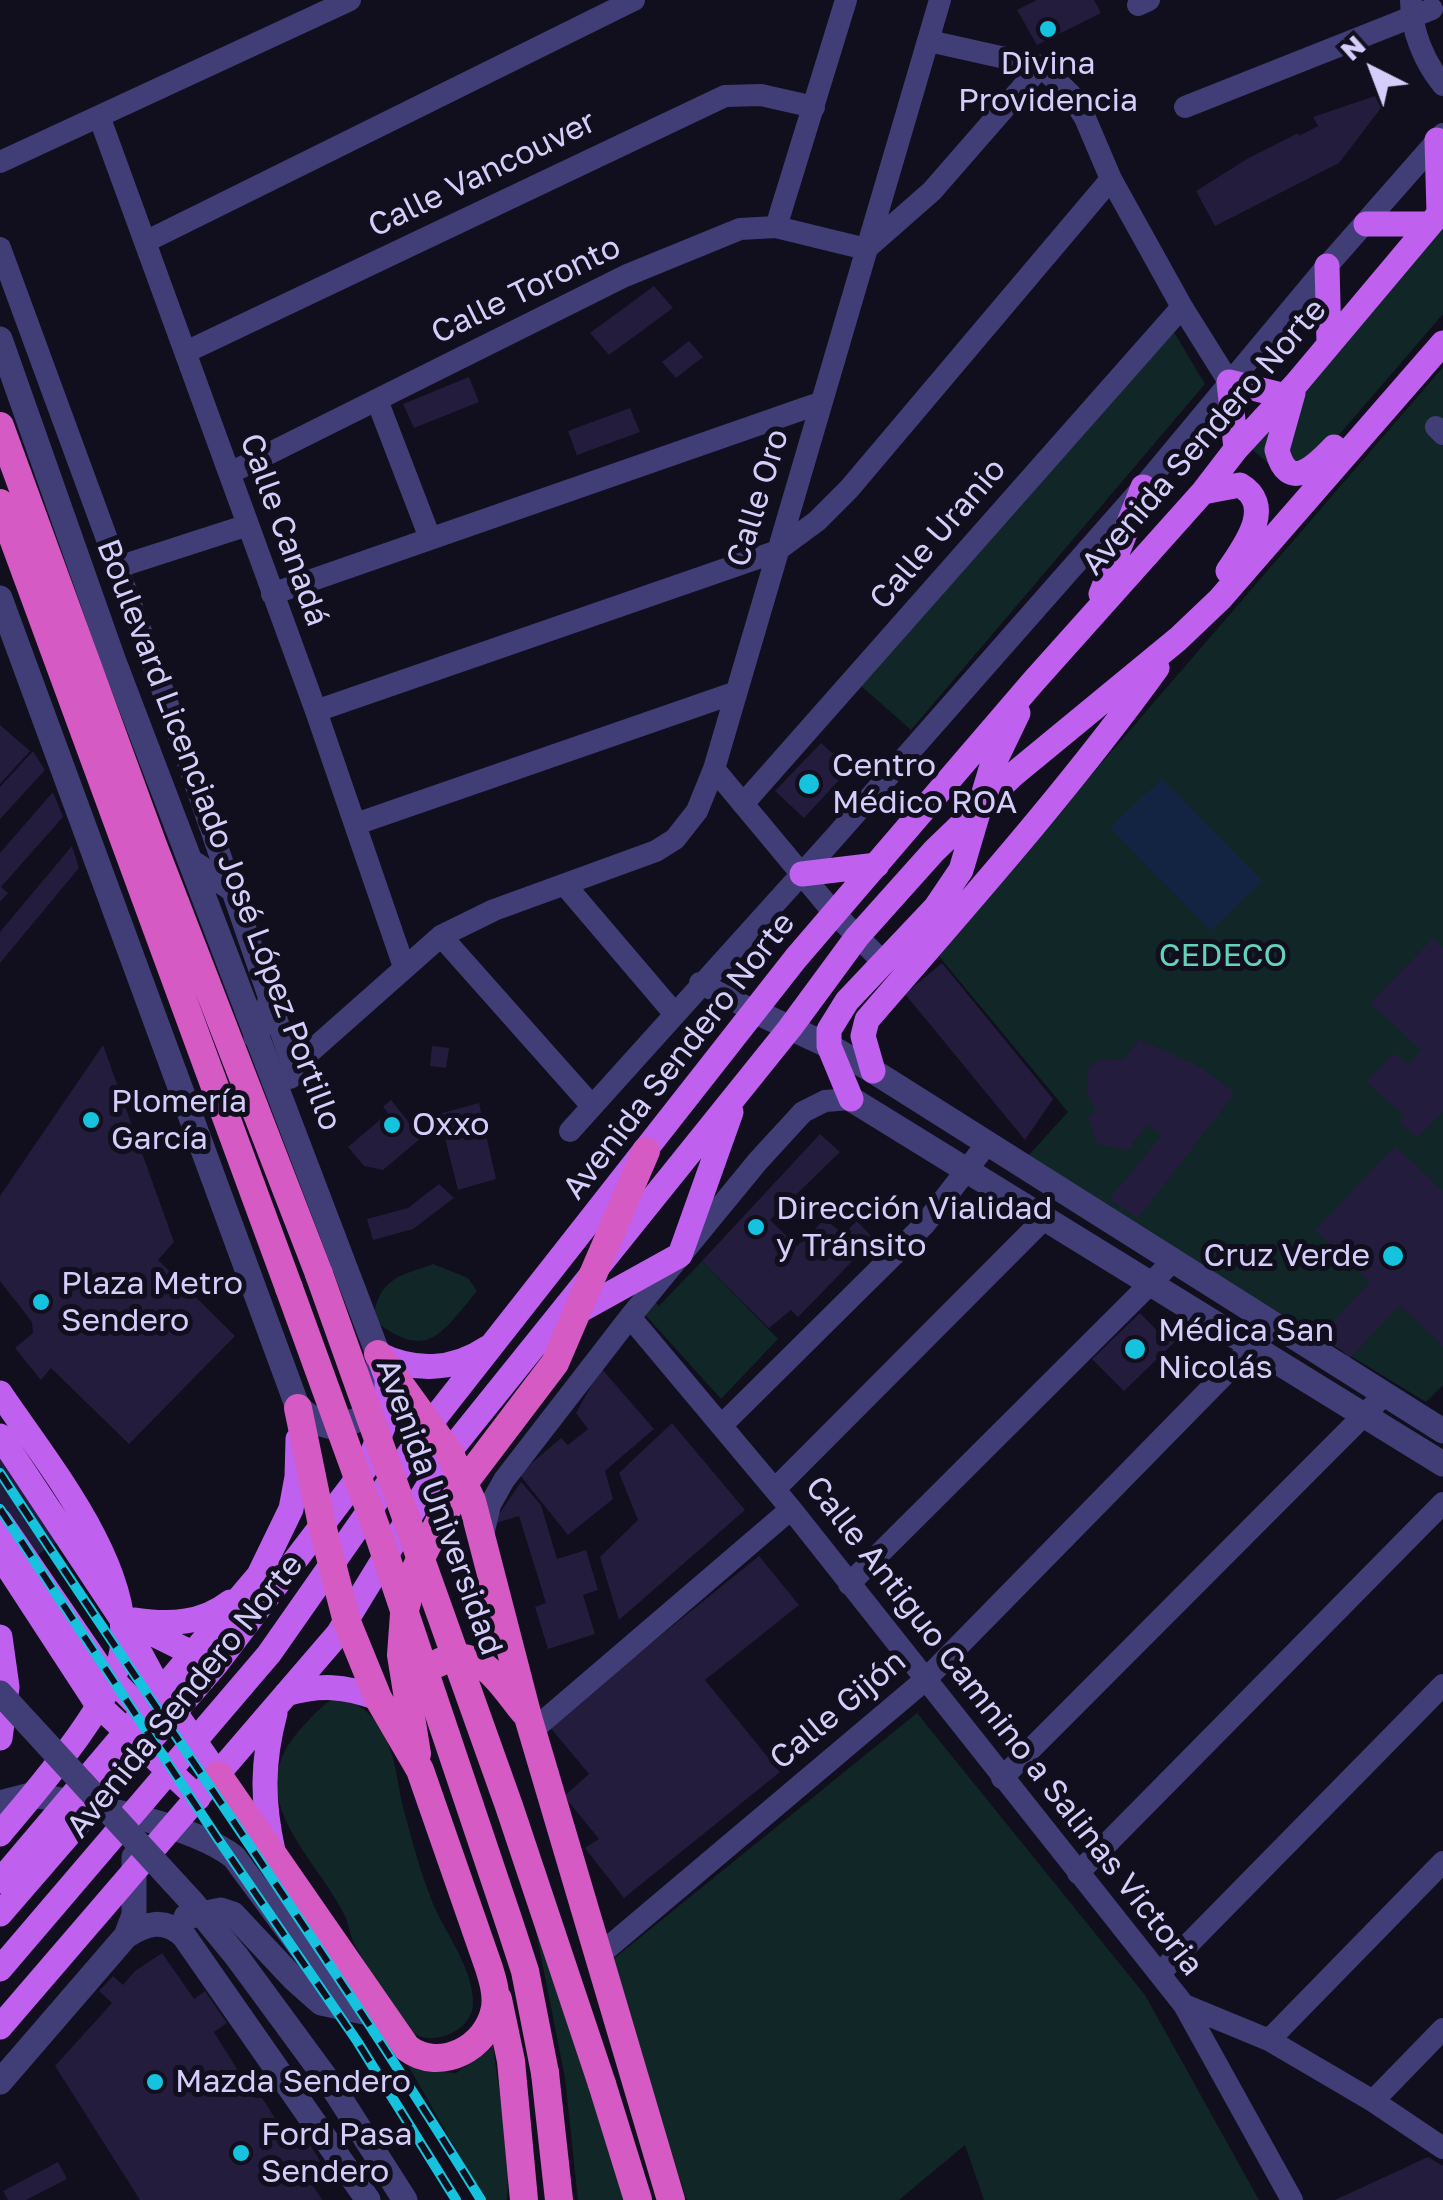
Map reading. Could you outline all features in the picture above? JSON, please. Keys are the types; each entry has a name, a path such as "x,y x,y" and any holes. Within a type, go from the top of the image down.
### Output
{"highway":[{"name":"Boulevard Licenciado José López Portillo","path":"0,426 140,849"},
{"path":"0,503 140,849"},
{"name":"Avenida Universidad","path":"140,849 318,1274 509,1806 638,2200"},
{"name":"Avenida Universidad","path":"140,849 289,1288 384,1550 525,1971 545,2072 559,2200"},
{"path":"524,2200 511,2061 495,1988 420,1770 401,1655 408,1593 426,1544 464,1483 556,1363 646,1150"},
{"path":"378,1354 449,1452 472,1501 531,1723 671,2200"},
{"path":"298,1408 331,1567 347,1622 378,1698 420,1770"},
{"path":"408,1706 416,1683 432,1666 454,1657 470,1658 486,1668 531,1723"},
{"path":"218,1774 401,2042 414,2053 441,2059 478,2041 492,2020 495,1988"}],"main road":[{"path":"1366,224 1437,216 1440,137"},
{"name":"Avenida Sendero Norte","path":"0,1970 269,1654 430,1424 834,914 1437,216"},
{"path":"1327,266 1329,343"},
{"name":"Avenida Sendero Norte","path":"0,2026 347,1622 449,1452 790,1028 857,937 980,806 1220,599 1443,343"},
{"path":"1236,448 1229,382 1290,390 1277,450 1286,470 1295,474 1314,468 1345,437 1384,412"},
{"path":"874,1072 863,1036 868,1020 957,897 1100,746 1238,556 1255,524 1258,512 1254,497 1240,484 1202,492"},
{"path":"1095,610 1143,487"},
{"path":"957,897 961,870 991,769 1033,682"},
{"path":"802,874 877,864"},
{"path":"850,1099 829,1046 829,1030 847,1002 883,962 936,907 957,897"},
{"path":"547,1330 680,1255 738,1092"},
{"path":"378,1354 417,1367 448,1365 478,1354 502,1332"},
{"path":"0,1914 81,1804 322,1526 367,1466 383,1427 387,1379 378,1354"},
{"path":"0,1393 97,1540 117,1592 122,1651 97,1704 0,1834"},
{"path":"204,1659 260,1575 290,1508 297,1478 298,1408"},
{"path":"0,1436 121,1618 169,1772 198,1798"},
{"path":"0,1521 99,1666 152,1721"},
{"path":"0,1555 97,1704 152,1721 195,1741 218,1774"},
{"path":"121,1618 152,1622 194,1620 222,1608 260,1575"},
{"path":"121,1618 204,1659 245,1662 269,1654"},
{"path":"0,1738 8,1686 1,1645"},
{"path":"274,1856 262,1782 267,1745 282,1700 326,1685 378,1698"},
{"path":"0,1881 81,1804"}],"street":[{"path":"0,162 350,0"},
{"path":"147,241 634,0"},
{"path":"776,227 846,0"},
{"name":"Calle Oro","path":"293,1066 441,936 494,910 656,851 674,839 697,811 714,768 940,0"},
{"path":"1185,107 1424,10 1433,73 1443,85"},
{"path":"929,41 1041,66 1070,94 1085,118 1111,179 1182,308 1229,382"},
{"path":"866,249 932,191 1041,66"},
{"name":"Calle Vancouver","path":"186,352 724,96 761,95 814,107"},
{"name":"Calle Canadá","path":"99,116 316,711 404,967"},
{"name":"Avenida Sendero Norte","path":"570,1131 1143,487 1440,137"},
{"path":"316,711 775,552 817,522 849,489 1111,179"},
{"name":"Calle Toronto","path":"230,473 659,262 740,229 776,227 866,249"},
{"path":"0,248 272,998 293,1066 282,1100"},
{"name":"Calle Uranio","path":"743,804 1182,308"},
{"name":"Boulevard Licenciado José López Portillo","path":"0,339 190,862 378,1354"},
{"path":"377,400 430,538"},
{"path":"272,594 820,402"},
{"path":"51,485 84,475"},
{"path":"118,567 248,525"},
{"path":"0,598 298,1408 321,1424 333,1427 361,1419 374,1408 381,1389 378,1354"},
{"path":"356,824 734,693"},
{"path":"139,725 172,716"},
{"path":"714,768 834,914 883,962"},
{"path":"190,862 234,890"},
{"path":"565,885 674,1012"},
{"path":"441,936 592,1106"},
{"path":"700,983 874,1072 1441,1427 1418,1449"},
{"path":"256,1037 272,998"},
{"path":"483,1544 485,1517 496,1492 630,1317 803,1112 825,1101 850,1099 1443,1464"},
{"path":"722,1424 924,1224 986,1145"},
{"path":"774,1489 1046,1218"},
{"path":"849,1584 1172,1262"},
{"name":"Calle Antiguo Camnino a Salinas Victoria","path":"630,1317 791,1508 1184,2005 1292,2200"},
{"name":"Calle Gijón","path":"598,1956 925,1680 1273,1325"},
{"path":"1002,1778 1385,1394"},
{"path":"1078,1873 1443,1503"},
{"path":"531,1723 791,1508"},
{"path":"1160,1973 1443,1685"},
{"path":"0,1693 192,1902 237,1957 334,2089 405,2200"},
{"path":"0,1803 30,1795 81,1804 213,1842 234,1856 348,2010"},
{"path":"0,2082 126,1936 134,1915 130,1817"},
{"path":"1269,2040 1443,1862"},
{"path":"126,1936 151,1924 173,1925 200,1913 221,1910 234,1914 321,2003 384,2016"},
{"path":"173,1925 240,2013 368,2200"},
{"path":"1184,2005 1269,2040 1443,2148"},
{"path":"1372,2102 1443,2030"}],"green space":[{"path":"1443,220 1443,314 1295,486 1248,446"},
{"path":"1174,332 1205,384 911,730 860,685"},
{"name":"CEDECO","path":"1443,367 1443,1385 1426,1402 1026,1158 1068,1112 937,954"},
{"path":"702,1261 778,1339 721,1399 640,1309 649,1296 659,1306"},
{"path":"433,1264 468,1278 477,1291 443,1330 420,1341 407,1339 373,1319 380,1295 392,1281"},
{"path":"336,1697 369,1714 387,1742 426,1885 468,1975 472,2012 461,2027 443,2036 415,2034 404,2023 360,1955 345,1916 289,1827 280,1805 277,1781 282,1758 297,1733"},
{"path":"917,1713 1145,1995 1259,2200 984,2200 965,2145 899,2200 687,2200 606,1965"},
{"path":"531,1906 626,2200 578,2200 565,2078"},
{"path":"493,2047 509,2157 507,2200 485,2200 406,2062 429,2071 456,2073"}],"water":[{"path":"1162,778 1262,881 1211,931 1110,828"}],"building":[{"name":"Divina Providencia","path":"1037,0 1094,0 1101,13 1037,45 1017,10"},
{"path":"1375,96 1381,108 1339,163 1215,226 1196,191 1247,159 1318,126 1313,117"},
{"path":"654,286 673,308 609,355 590,333"},
{"path":"689,341 703,357 676,378 662,362"},
{"path":"469,377 479,402 414,428 403,404"},
{"path":"630,408 640,432 577,455 568,431"},
{"path":"0,725 30,751 0,784"},
{"name":"Centro Médico ROA","path":"821,743 842,762 842,777 804,818 775,791"},
{"path":"33,751 45,770 0,819 0,787"},
{"path":"53,792 63,817 1,887 8,893 0,902 0,853"},
{"path":"72,846 79,868 0,963 0,932"},
{"path":"1433,938 1443,947 1443,1112 1417,1138 1399,1122 1405,1116 1366,1082 1394,1053 1409,1064 1421,1050 1370,1003"},
{"path":"942,963 1053,1099 1025,1140 905,994"},
{"path":"1139,1039 1202,1068 1235,1093 1138,1218 1109,1199 1162,1135 1147,1125 1128,1150 1097,1144 1088,1116 1096,1110 1086,1091 1089,1067 1100,1059 1124,1060"},
{"path":"103,1045 174,1242 158,1260 235,1336 129,1444 51,1368 41,1380 15,1348 33,1333 32,1322 0,1281 0,1196"},
{"path":"432,1046 449,1048 446,1068 430,1066"},
{"name":"Oxxo","path":"391,1100 421,1138 383,1170 364,1166 348,1147 388,1113 383,1107"},
{"path":"479,1103 496,1179 458,1190 439,1114"},
{"name":"Dirección Vialidad y Tránsito","path":"820,1134 840,1152 770,1220 797,1246 825,1219 843,1234 857,1221 874,1239 798,1317 791,1310 769,1328 702,1261"},
{"name":"Cruz Verde","path":"1395,1146 1443,1191 1443,1346 1400,1305 1350,1358 1322,1333 1370,1282 1315,1230"},
{"name":"Oxxo","path":"439,1184 454,1198 413,1229 373,1240 367,1219 408,1208"},
{"name":"Médica San Nicolás","path":"1140,1313 1164,1338 1177,1326 1185,1332 1124,1391 1092,1359"},
{"path":"601,1368 654,1429 605,1471 613,1499 568,1535 519,1474 561,1438 568,1445 588,1429 576,1413"},
{"path":"672,1423 745,1510 619,1620 600,1557 638,1520 619,1473"},
{"path":"0,1424 72,1532 10,1573 0,1557"},
{"path":"521,1482 541,1505 557,1559 586,1550 598,1590 583,1595 595,1634 548,1649 535,1607 546,1603 519,1516 496,1523"},
{"path":"759,1556 799,1605 705,1680 780,1772 624,1898 585,1848 599,1839 564,1796 589,1774 549,1726"},
{"name":"Mazda Sendero","path":"162,1953 194,1999 205,1991 227,2023 214,2032 255,2098 262,2098 293,2146 306,2138 320,2161 304,2171 322,2200 140,2200 55,2066 112,2003 99,1991 113,1976 123,1985 135,1971"},
{"path":"1428,2157 1443,2166 1443,2200 1335,2200"},
{"path":"58,2162 67,2179 26,2200 8,2200 3,2191"}],"railway":[{"path":"0,1473 364,2016 481,2200"},
{"path":"0,1509 357,2041 456,2200"}],"place":[{"name":"Divina Providencia","path":"1048,29"},
{"name":"Centro Médico ROA","path":"809,784"},
{"name":"Plomería García","path":"91,1120"},
{"name":"Oxxo","path":"392,1125"},
{"name":"Dirección Vialidad y Tránsito","path":"756,1227"},
{"name":"Cruz Verde","path":"1393,1256"},
{"name":"Plaza Metro Sendero","path":"41,1302"},
{"name":"Médica San Nicolás","path":"1135,1349"},
{"name":"Mazda Sendero","path":"155,2082"},
{"name":"Ford Pasa Sendero","path":"241,2153"}]}
